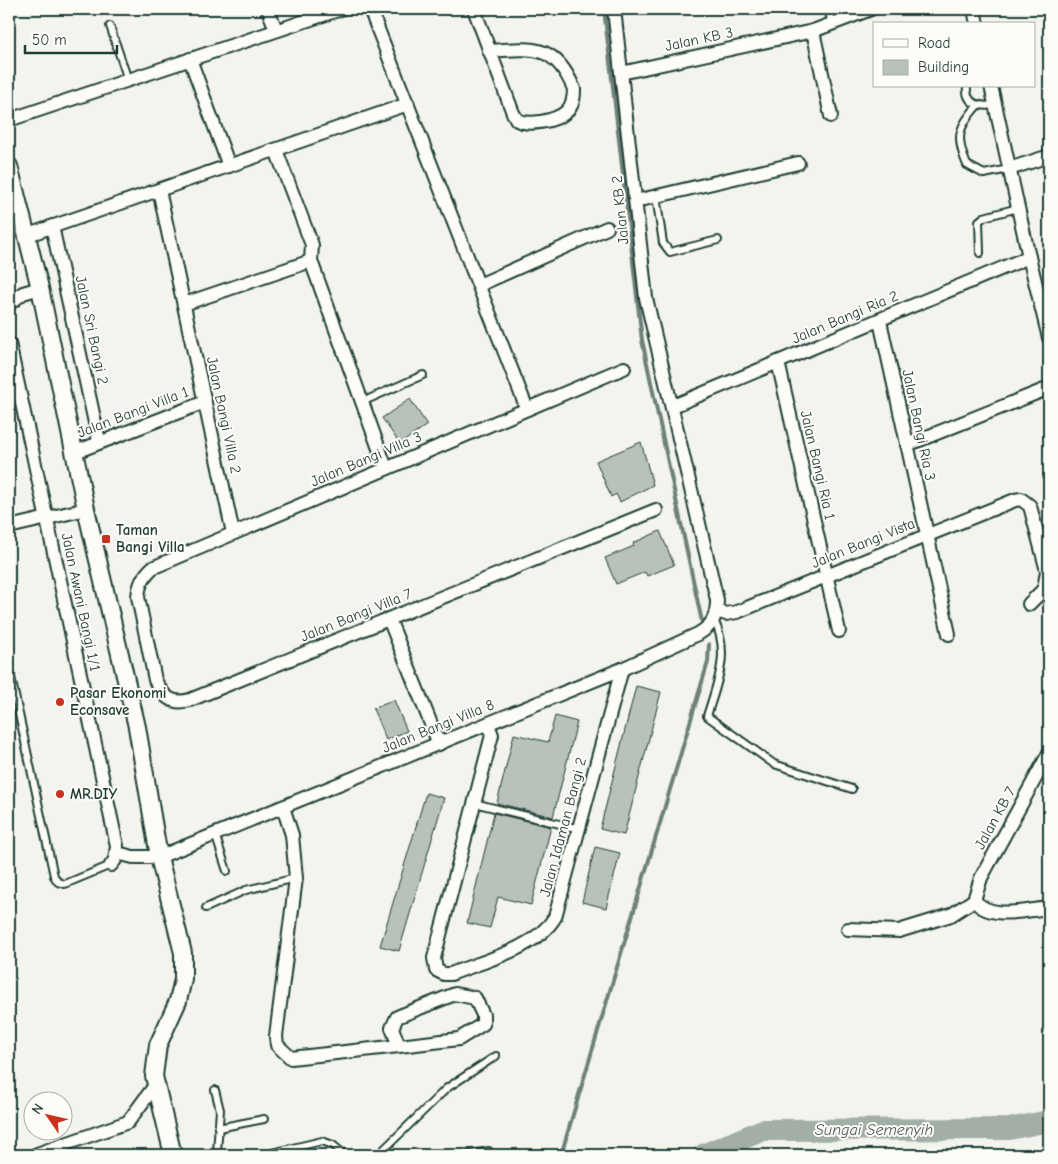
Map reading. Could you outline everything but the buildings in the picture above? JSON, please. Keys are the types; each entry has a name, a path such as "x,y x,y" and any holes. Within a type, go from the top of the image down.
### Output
{"street":[{"path":"268,9 276,30"},
{"path":"9,120 341,9"},
{"path":"370,9 527,409"},
{"path":"474,9 489,51 517,120 530,124 561,115 570,108 574,90 561,64 552,55 532,48 489,51"},
{"name":"Jalan KB 2","path":"614,9 646,298 717,600 715,616"},
{"name":"Jalan KB 3","path":"621,73 813,31 870,9"},
{"path":"974,9 977,22"},
{"path":"813,31 831,116"},
{"path":"190,59 229,166"},
{"path":"991,88 1049,338"},
{"path":"28,235 408,104"},
{"path":"276,150 312,245 311,261 386,468"},
{"path":"1010,169 1049,156"},
{"path":"636,201 798,162"},
{"path":"9,166 40,288 73,453 137,727 160,856 180,938 183,979 178,1001 158,1045 154,1076 174,1155"},
{"name":"Jalan Bangi Villa 2","path":"159,190 233,533"},
{"name":"Jalan Sri Bangi 2","path":"52,226 99,441"},
{"path":"478,285 608,228"},
{"name":"Jalan Bangi Ria 2","path":"672,406 880,321 1029,257"},
{"path":"184,304 311,261"},
{"path":"9,304 23,293 40,288"},
{"name":"Jalan Bangi Ria 3","path":"880,321 948,634"},
{"name":"Jalan Awani Bangi 1/1","path":"9,343 117,853"},
{"name":"Jalan Bangi Ria 1","path":"778,362 840,631"},
{"name":"Jalan Bangi Villa 3","path":"138,597 139,586 144,576 152,568 624,368"},
{"path":"907,445 1049,388"},
{"name":"Jalan Bangi Villa 1","path":"73,453 99,441 205,402"},
{"name":"Jalan Bangi Vista","path":"715,616 737,612 1021,499 1030,506 1047,571 1044,588 1029,604"},
{"path":"9,527 86,509"},
{"name":"Jalan Bangi Villa 7","path":"138,597 155,680 161,692 170,701 180,703 656,510"},
{"name":"Jalan Bangi Villa 8","path":"117,853 133,857 160,856 622,669 698,634 707,628 715,616"},
{"path":"389,619 439,744"},
{"name":"Jalan Idaman Bangi 2","path":"474,803 434,964 436,970 444,974 451,974 529,943 548,929 560,906 622,669"},
{"path":"474,803 492,735 488,724"},
{"name":"Jalan KB 7","path":"974,900 981,878 1049,753"},
{"path":"282,807 292,835 296,878 276,1036 277,1045 291,1058 399,1046 459,1039 482,1024 483,1015 475,998 455,994 397,1018 392,1028 399,1046"},
{"path":"111,865 117,853"},
{"path":"848,929 899,931 951,915 974,900 987,911 996,912 1049,908"},
{"path":"37,1154 128,1122 156,1084"}],"lane":[{"path":"828,9 832,24"},
{"path":"110,26 128,80"},
{"path":"967,88 966,95 971,102 978,105 995,105"},
{"path":"978,105 961,126 959,138 966,165 984,174 1010,169"},
{"path":"656,196 663,243 670,252 718,240"},
{"path":"980,253 979,221 984,216 1018,208"},
{"path":"362,402 423,375"},
{"path":"715,616 720,633 722,665 707,716 774,764 852,789"},
{"path":"9,668 54,876 58,882 65,884 111,865"},
{"path":"9,735 9,746"},
{"path":"474,803 580,829"},
{"path":"215,834 227,871"},
{"path":"206,908 246,890 296,878"},
{"path":"378,1155 447,1088 496,1056"},
{"path":"214,1155 217,1152 220,1110 215,1090"},
{"path":"218,1128 264,1119"},
{"path":"263,1155 322,1141 333,1144 345,1155"},
{"path":"466,1155 489,1151"}],"waterway":[{"path":"604,9 642,340 702,622"},
{"path":"561,1155 708,662 709,644"},
{"name":"Sungai Semenyih","path":"703,1155 763,1130 1009,1129 1049,1121"}],"place":[{"name":"Taman Bangi Villa","path":"106,539"},
{"name":"Pasar Ekonomi Econsave","path":"60,702"},
{"name":"MR.DIY","path":"60,794"}]}
